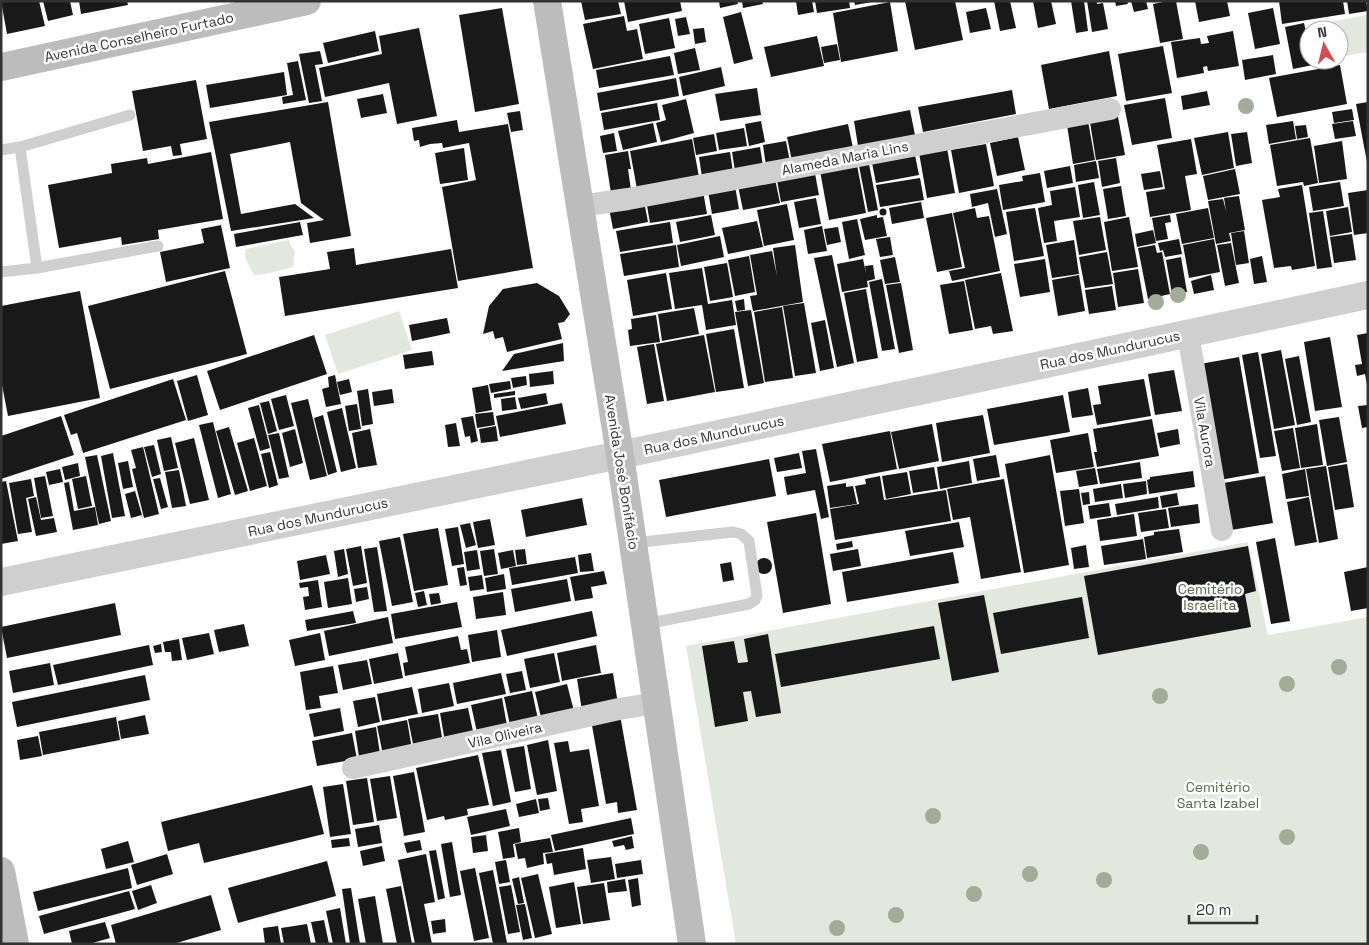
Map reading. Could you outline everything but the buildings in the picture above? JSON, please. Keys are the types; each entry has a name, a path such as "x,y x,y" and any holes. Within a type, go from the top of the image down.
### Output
{"main road":[{"name":"Avenida Conselheiro Furtado","path":"1,67 307,1"},
{"name":"Avenida José Bonifácio","path":"547,1 620,455 692,944"},
{"path":"1,871 15,944"}],"street":[{"name":"Alameda Maria Lins","path":"580,206 628,199 1110,109"},
{"name":"Rua dos Mundurucus","path":"1,582 620,455 1368,295"},
{"name":"Vila Aurora","path":"1188,334 1222,530"},
{"name":"Vila Oliveira","path":"353,768 619,709 656,703"}],"lane":[{"path":"1,150 20,147 130,114"},
{"path":"20,147 37,268"},
{"path":"1,272 37,268 158,246"},
{"path":"633,543 733,532 742,534 749,541 757,596 749,604 644,624"}],"green space":[{"path":"1366,15 1368,52 1349,55 1349,20 1341,20"},
{"path":"289,240 295,251 293,267 254,275 245,258 246,249"},
{"path":"399,311 412,350 338,374 325,335"},
{"name":"Cemitério Santa Izabel","path":"1248,542 1268,635 1368,617 1368,944 736,944 686,646"}],"park label":[{"name":"Cemitério Israelita","path":"1210,598"}]}
